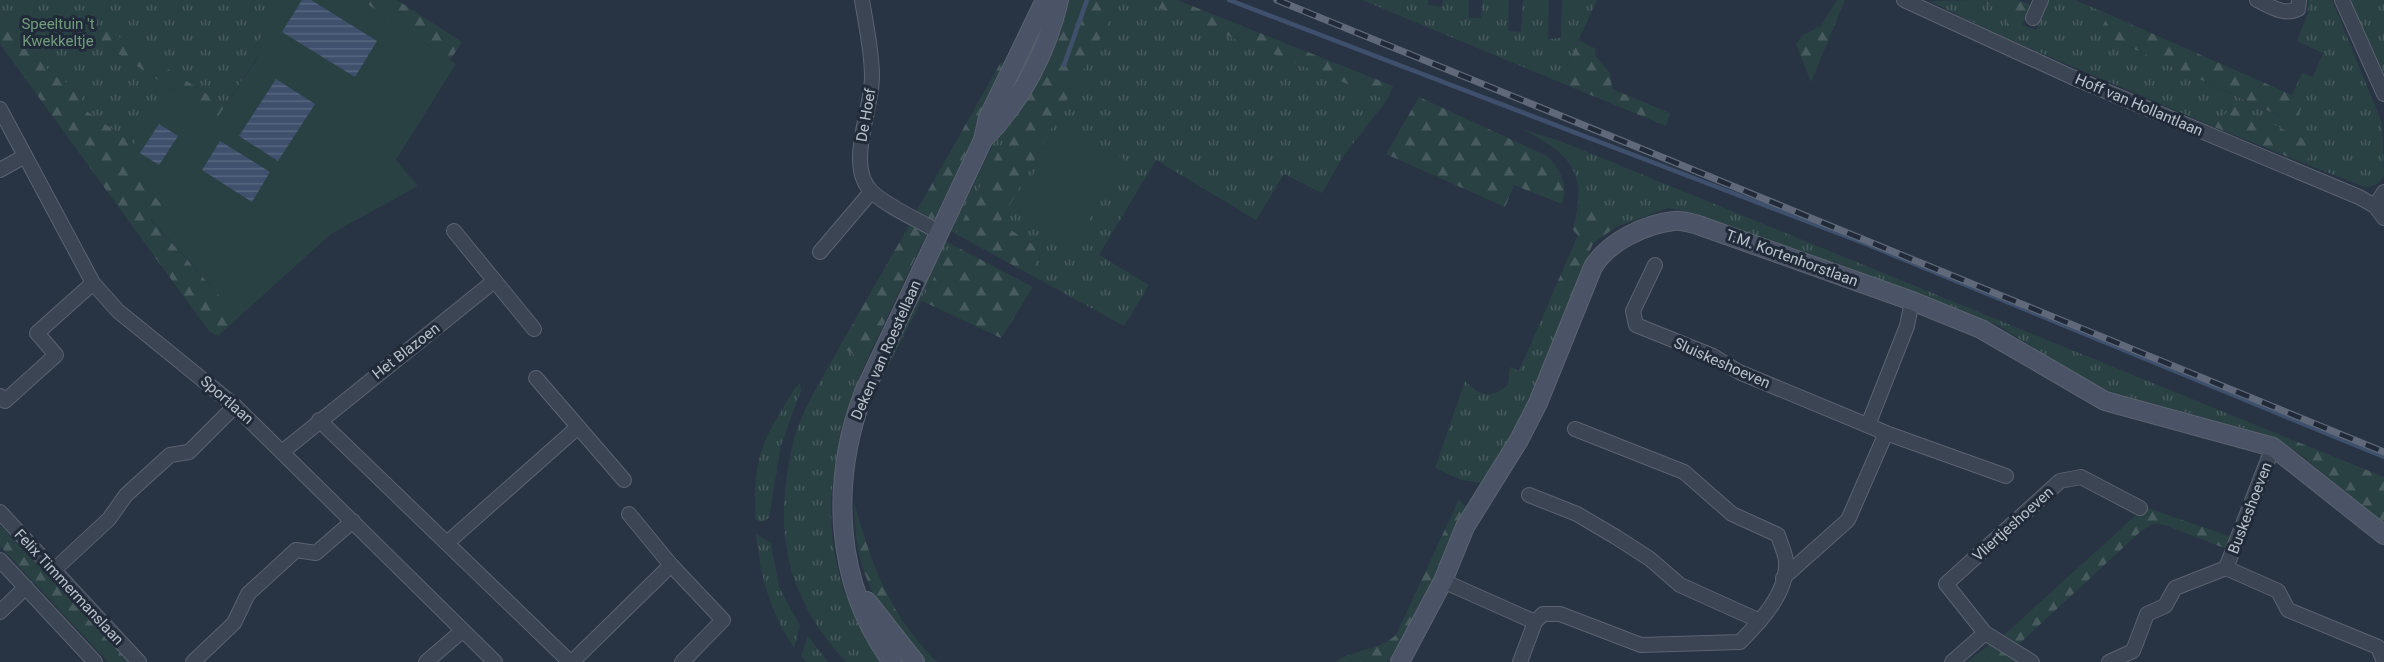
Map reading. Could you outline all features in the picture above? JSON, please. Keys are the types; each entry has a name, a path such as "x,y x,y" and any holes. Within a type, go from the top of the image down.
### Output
{"street":[{"name":"De Hoef","path":"862,0 872,83 859,156 861,175 871,192"},
{"name":"Deken van Roestellaan","path":"892,662 873,631 860,603 852,573 841,507 844,460 864,392 983,140 988,118 1045,0"},
{"name":"Deken van Roestellaan","path":"983,140 1008,113 1020,95 1047,39 1059,0"},
{"name":"Hoff van Hollantlaan","path":"1904,0 2072,77 2359,197 2375,206 2384,218"},
{"path":"2033,18 2041,0"},
{"path":"2257,0 2283,12 2292,12 2298,9 2299,0"},
{"path":"2342,0 2384,94"},
{"name":"Sportlaan","path":"0,109 93,283 118,311 236,406 495,662"},
{"path":"0,170 25,156"},
{"path":"820,252 871,192 939,232"},
{"path":"2375,206 2384,192"},
{"name":"T.M. Kortenhorstlaan","path":"1400,662 1443,581 1465,527 1519,440 1538,403 1593,267 1602,253 1644,228 1676,220 1698,225 1912,301 1981,329 2105,401 2272,447 2384,535"},
{"path":"454,231 534,329"},
{"name":"Sluiskeshoeven","path":"1655,265 1633,311 1636,326 1713,356 1739,372 1886,433 2006,476"},
{"name":"Het Blazoen","path":"282,452 494,282"},
{"path":"0,396 5,401 56,355 37,333 93,283"},
{"path":"1868,425 1907,326 1912,301"},
{"path":"536,378 624,480"},
{"path":"54,570 109,519 126,495 170,455 189,452 236,406"},
{"path":"320,420 571,662 671,565"},
{"path":"447,543 578,427"},
{"path":"1520,662 1535,622 1544,614 1560,614 1641,645 1740,642 1768,612 1783,578 1786,562 1778,535 1732,514 1684,472 1575,429"},
{"path":"1783,578 1848,520 1886,433"},
{"name":"Buskeshoeven","path":"2226,568 2272,447"},
{"name":"Vliertjeshoeven","path":"2032,662 1985,633 1946,584 2060,481 2081,477 2140,508"},
{"path":"1529,495 1577,514 1616,537 1650,559 1680,585 1760,621"},
{"name":"Felix Timmermanslaan","path":"0,512 139,662"},
{"path":"629,514 671,565 723,620 682,662"},
{"path":"193,662 234,622 248,594 296,550 316,554 353,520"},
{"path":"0,560 95,662"},
{"name":"Buskeshoeven","path":"2109,662 2133,651 2147,614 2165,606 2175,588 2226,568 2278,591 2288,610 2378,647 2384,662"},
{"name":"Deken van Roestellaan","path":"852,573 867,600 915,662"},
{"path":"1443,581 1535,622"},
{"path":"0,612 26,587"},
{"path":"426,662 462,631"},
{"path":"1952,662 1985,633"}],"green space":[{"name":"Speeltuin 't Kwekkeltje","path":"0,0 285,0 252,51 258,56 225,106 100,25 90,30 96,39 170,88 135,145 78,105 84,95 46,68 0,6"},
{"path":"285,0 361,0 456,64 396,160 418,186 331,234 239,317 151,219 164,207 125,161 170,88 217,118 258,57 252,51"},
{"path":"361,0 397,0 462,42 450,60"},
{"path":"1063,0 1076,0 956,234 951,231"},
{"path":"1076,0 1121,0 1000,223 1040,249 1041,252 1029,274 956,234"},
{"path":"1121,0 1139,0 1387,100 1342,158 1322,193 1284,174 1256,220 1156,160 1099,255 1149,285 1124,326 1029,274 1041,252 1040,249 1000,223"},
{"path":"1139,0 1177,0 1393,86 1387,100"},
{"path":"1362,0 1428,0 1428,5 1442,7 1443,0 1469,0 1469,18 1481,18 1482,0 1509,0 1508,31 1521,32 1523,0 1549,0 1548,39 1561,38 1562,0 1597,0 1559,82"},
{"path":"1837,0 1845,0 1811,82 1796,44 1803,35 1821,26"},
{"path":"1980,0 2009,15 2004,37 1929,1"},
{"path":"1980,0 2018,0 2031,5 2015,42 2004,37 2009,15"},
{"path":"2049,0 2075,0 2108,14 2102,28 2106,36 2283,118 2302,105 2292,95 2302,73 2313,77 2323,53 2297,41 2308,13 2308,0 2332,0 2382,123 2384,174 2381,180 2377,184 2365,187 2306,164 2310,150 2306,140 2234,106 2212,126 2015,42 2022,25 2036,30"},
{"path":"2349,0 2384,0 2384,83"},
{"path":"0,6 46,68 84,95 78,105 135,145 125,161 164,207 151,220 239,317 218,336 209,331 0,44"},
{"path":"2108,14 2292,95 2302,105 2298,118 2284,118 2106,36 2102,28"},
{"path":"100,25 225,106 217,119 96,39 89,30"},
{"path":"1579,40 1596,49 1595,55 1610,73 1612,89 1670,113 1666,126 1559,82"},
{"path":"1001,62 1008,66 933,221 916,212"},
{"path":"1419,97 1547,156 1556,167 1564,184 1562,204 1514,185 1505,207 1386,154"},
{"path":"2234,106 2306,140 2310,150 2306,164 2212,126"},
{"path":"1063,123 1124,159 1075,244 1014,208"},
{"path":"1522,129 1560,141 2273,432 2272,436 2111,392 2062,366 1998,325 1685,211 1668,208 1616,227 1607,209 1596,205 1576,216 1578,184 1568,162 1549,145"},
{"path":"1596,205 1607,209 1616,227 1593,243 1573,296 1555,288 1578,235 1573,230 1576,216"},
{"path":"911,222 928,231 866,362 840,346"},
{"path":"946,242 951,244 879,384 876,380"},
{"path":"951,244 1033,287 1001,338 922,301"},
{"path":"1555,288 1573,296 1520,425 1482,483 1461,480 1435,468 1465,381 1476,390 1486,394 1496,393 1508,385 1510,367 1519,371"},
{"path":"840,346 866,362 844,422 837,454 832,486 831,519 834,551 842,583 854,613 887,662 846,662 829,642 803,601 788,557 784,508 793,445 808,404"},
{"path":"800,383 801,391 781,445 769,518 762,522 755,519 759,458 773,426"},
{"path":"2273,432 2384,477 2384,524 2300,454 2272,436"},
{"path":"1459,499 1468,510 1466,518 1395,655 1387,662 1335,662 1382,644 1396,635"},
{"path":"854,502 884,588 906,626 937,662 925,662 894,624 872,590 859,552"},
{"path":"2145,507 2234,538 2229,550 2165,525 2153,524 2141,531 2019,644 2004,635"},
{"path":"0,525 129,662 108,662 0,546"},
{"path":"756,534 771,543 779,587 800,626 794,648 772,607 763,579"},
{"path":"808,636 828,662 807,662 801,656"},
{"path":"1990,644 1993,645 2019,662 1967,662"}],"water":[{"path":"302,0 311,0 377,41 355,77 282,32"},
{"path":"276,79 315,104 278,161 239,136"},
{"path":"159,124 178,136 159,165 140,153"},
{"path":"220,141 270,172 252,202 202,170"}],"waterway":[{"path":"1064,65 1087,0"},
{"path":"1229,0 1866,244 2384,457"}],"railway":[{"path":"1277,0 2384,452"}]}
